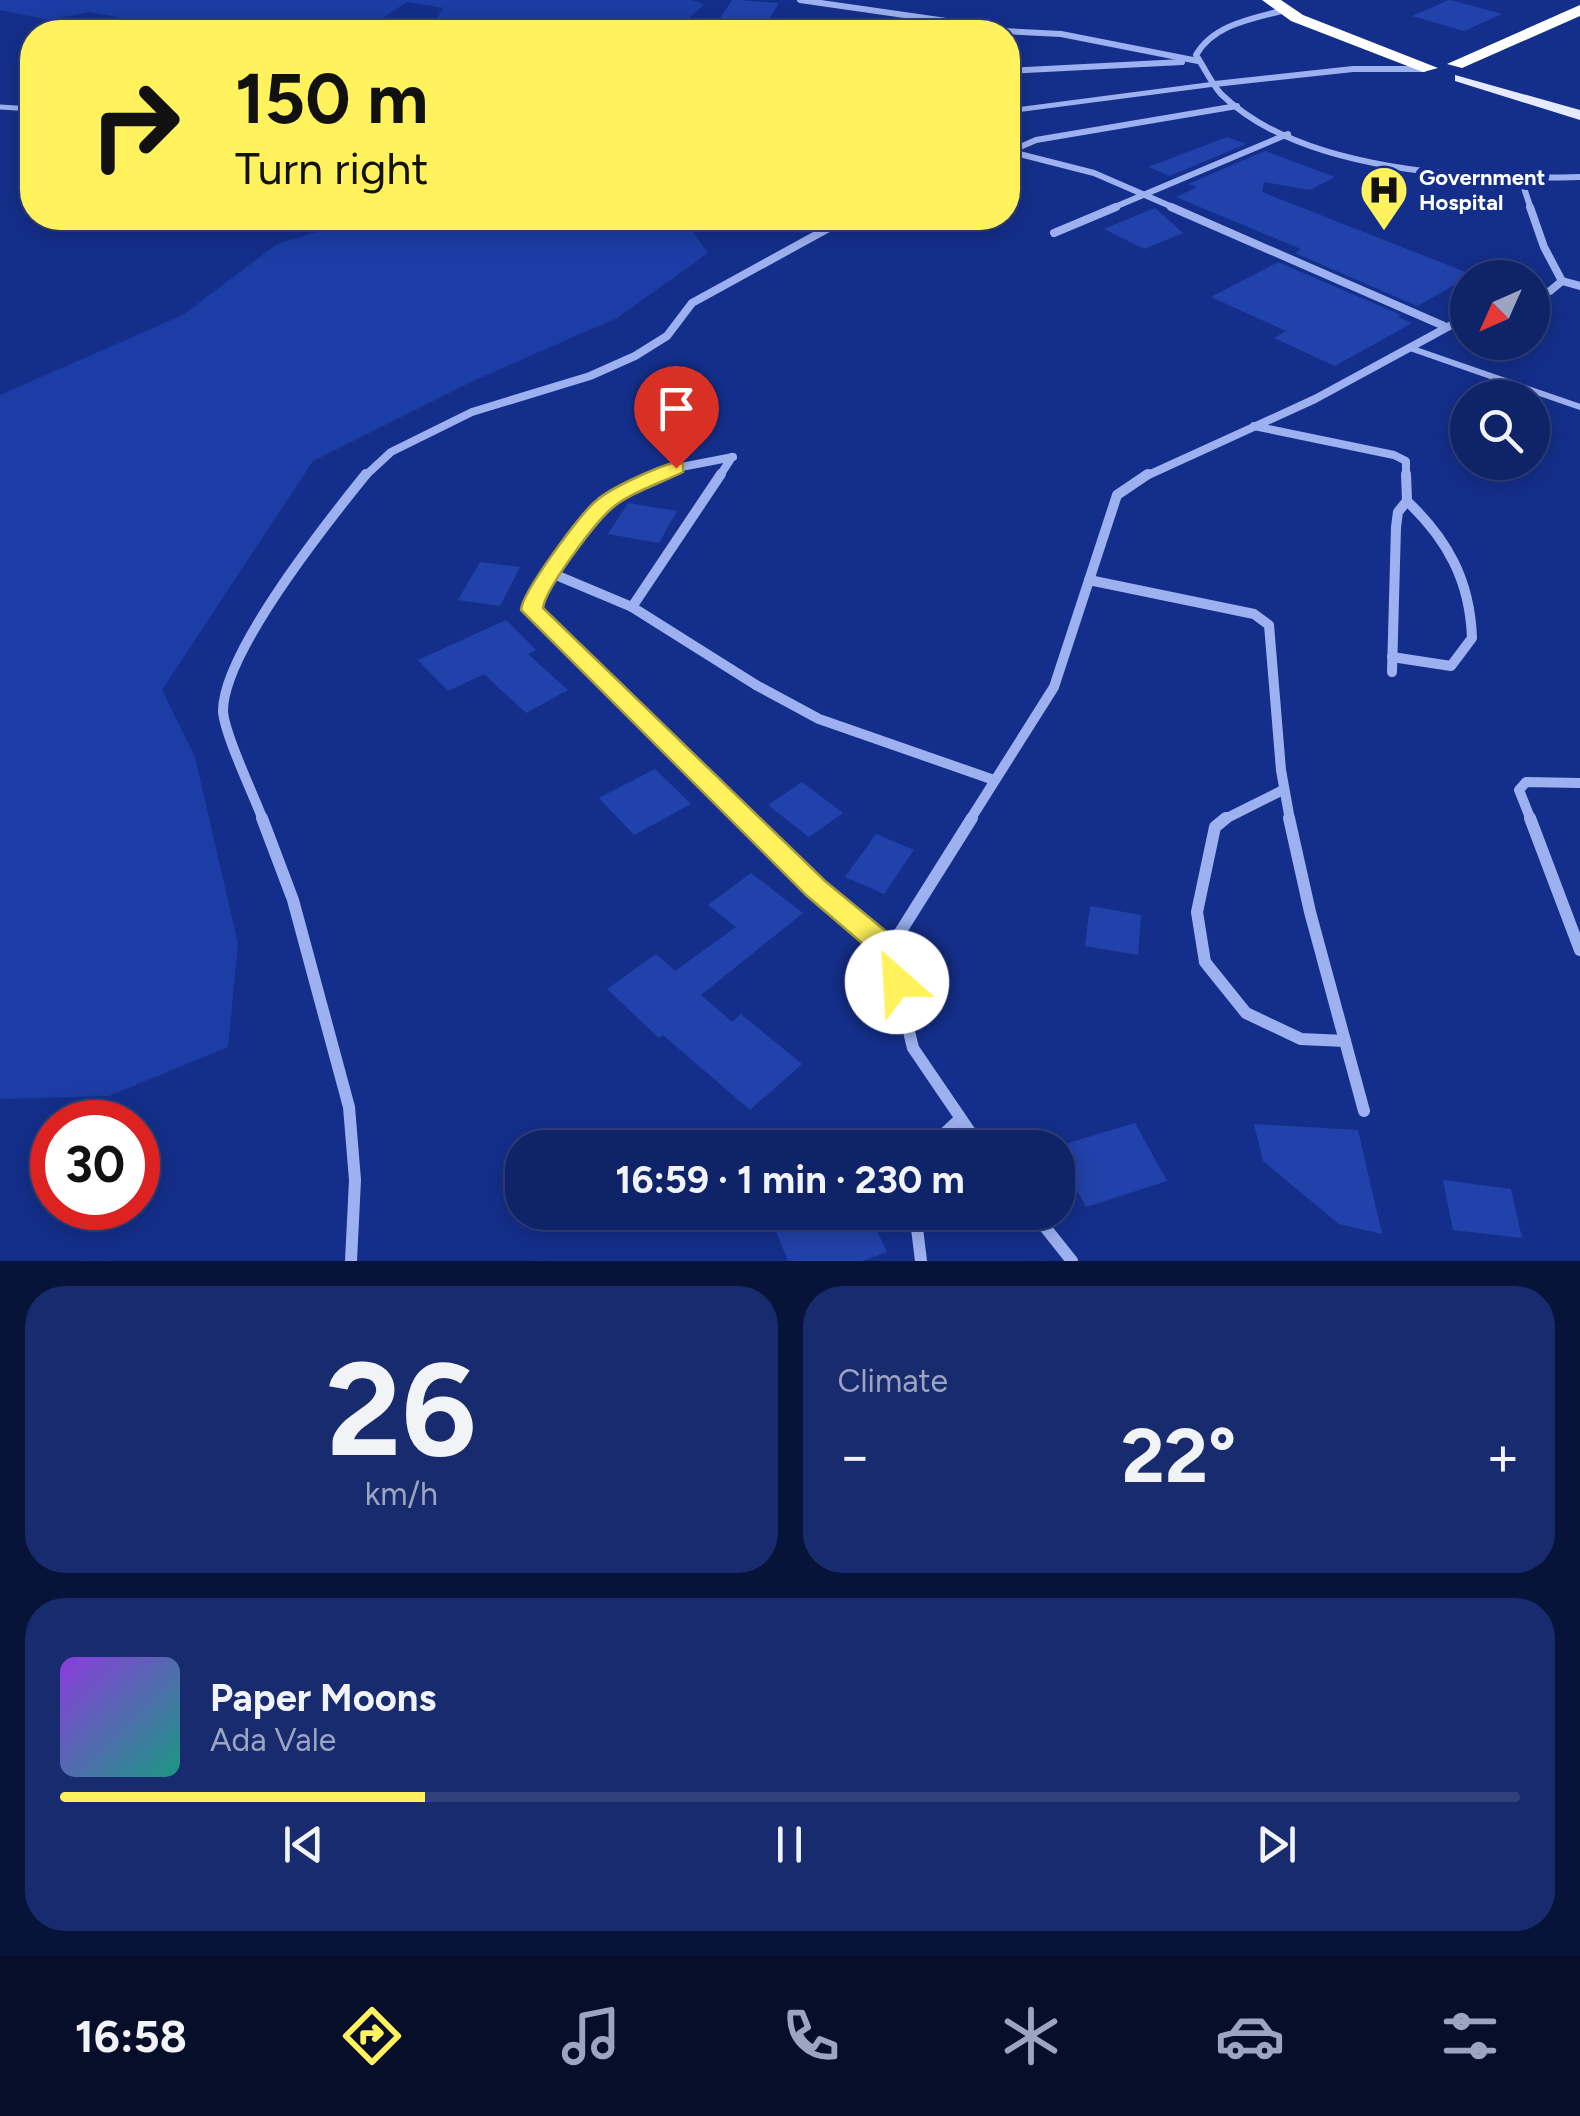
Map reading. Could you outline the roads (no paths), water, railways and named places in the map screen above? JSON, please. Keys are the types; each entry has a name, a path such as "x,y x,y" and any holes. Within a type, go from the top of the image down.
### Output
{"highway":[{"path":"1276,6 1370,46 1431,67 1464,71 1580,22"},
{"path":"1464,71 1580,10"}],"main road":[{"path":"1464,71 1580,115"}],"street":[{"path":"800,0 860,6 932,20"},
{"path":"1276,6 1199,46 1198,61 1238,106 1288,134 1344,156 1389,167 1521,179 1580,177"},
{"path":"1020,32 1061,34 1198,61"},
{"path":"1020,69 1198,61"},
{"path":"1215,84 1353,69 1431,67"},
{"path":"1020,147 1036,140 1238,106"},
{"path":"1054,233 1288,134"},
{"path":"1020,154 1094,173 1444,326"},
{"path":"1521,179 1544,248 1562,281 1580,286"},
{"path":"351,1261 355,1180 349,1106 293,900 223,714 228,684 311,542 367,473 391,452 472,412 590,376 635,356 666,336 692,303 818,230"},
{"path":"1550,291 1562,281"},
{"path":"889,950 1054,688 1117,495 1157,468 1315,399 1450,324"},
{"path":"1253,426 1406,461 1406,501 1398,512 1396,527 1392,672"},
{"path":"632,607 733,456 676,468 604,504 551,573 533,600 532,610 816,888 889,950 913,1048 967,1130"},
{"path":"1392,658 1451,666 1472,638 1470,596 1450,546 1428,518 1406,501"},
{"path":"551,573 632,607 818,719 994,780"},
{"path":"1089,580 1254,614 1269,625 1278,664 1276,747 1283,790 1308,914 1364,1110"},
{"path":"1580,782 1526,782 1519,790 1580,950"},
{"path":"1283,790 1231,814 1214,827 1196,912 1205,962 1246,1013 1300,1039 1345,1041"},
{"path":"948,1130 959,1120"},
{"path":"917,1230 921,1261"},
{"path":"1047,1230 1072,1261"}],"lane":[{"path":"1020,109 1215,84"},
{"path":"1410,348 1580,407"}],"place":[{"name":"Government Hospital","path":"1384,232"}]}
